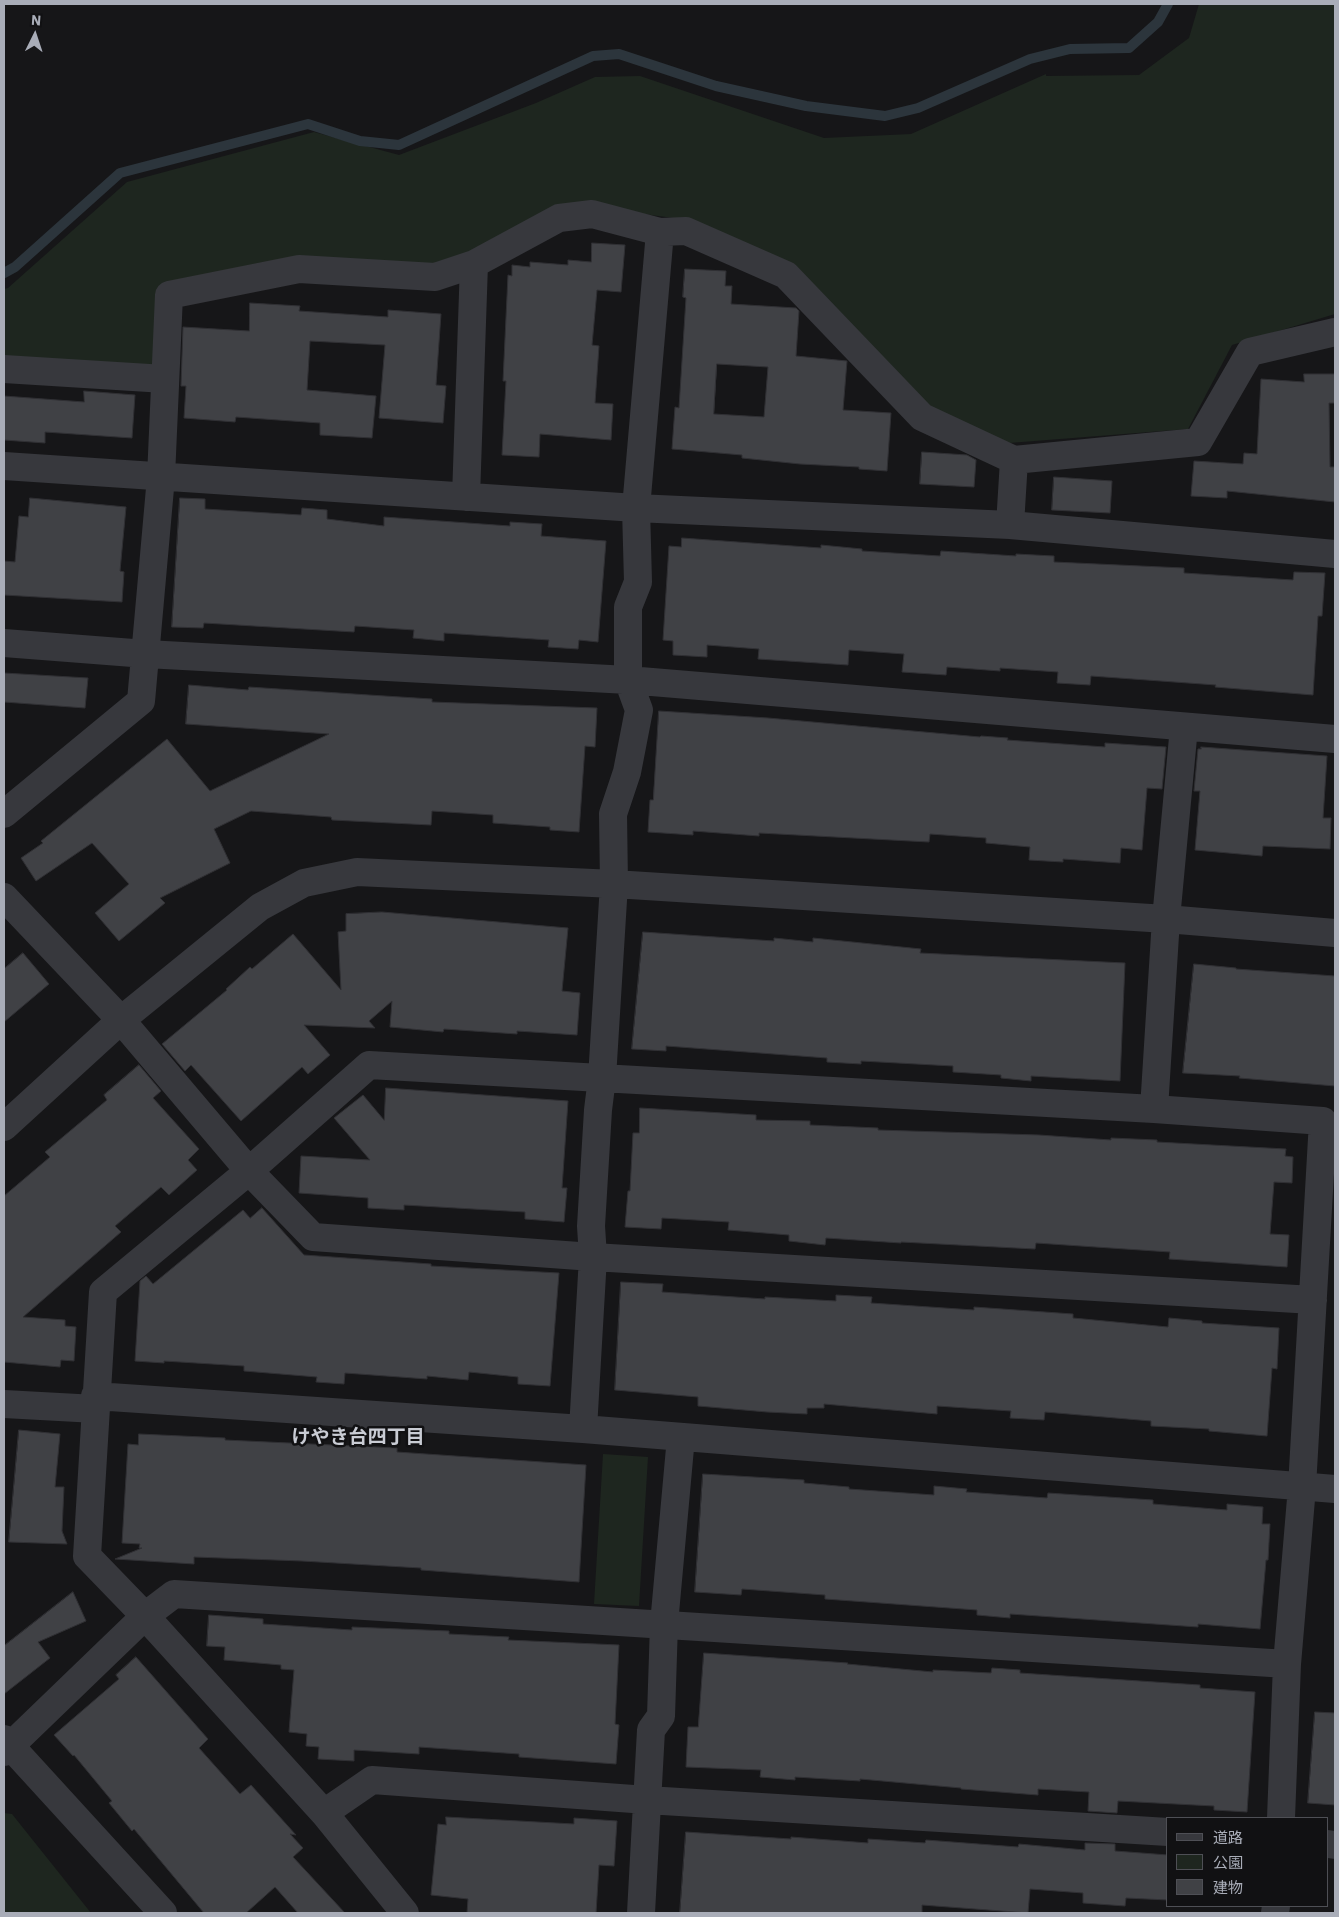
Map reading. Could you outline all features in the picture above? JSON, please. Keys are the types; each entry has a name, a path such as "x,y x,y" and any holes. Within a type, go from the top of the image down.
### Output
{"street":[{"path":"4,814 141,700 161,477 169,295 300,269 435,277 474,264 559,218 592,214 660,232 686,231 786,275 922,417 1014,460 1198,442 1250,352 1335,332"},
{"path":"583,1430 593,1257 590,1226 602,1078 614,884 613,814 627,772 639,710 628,680 628,608 638,582 636,508 660,232"},
{"path":"466,497 474,264"},
{"path":"4,369 165,379"},
{"path":"1010,526 1014,460"},
{"path":"4,466 636,508 1010,526 1335,554"},
{"path":"4,643 146,654 628,680 1335,739"},
{"path":"1154,1109 1166,919 1184,727"},
{"path":"4,1127 121,1020 260,907 304,882 357,872 614,884 1166,919 1335,933"},
{"path":"4,897 121,1020 250,1171 313,1237 593,1257 1313,1300"},
{"path":"405,1913 324,1813 145,1616 87,1556 103,1292 250,1171 369,1066 1323,1120 1302,1487 1287,1664 1281,1817"},
{"path":"4,1404 96,1403 583,1430 1335,1489"},
{"path":"641,1913 651,1730 660,1716 664,1624 681,1437"},
{"path":"163,1913 6,1746 145,1616 174,1594 1287,1664"},
{"path":"324,1813 372,1780 647,1800 1166,1832"}],"green space":[{"path":"1199,4 1335,4 1335,314 1232,345 1188,429 1009,443 929,407 793,268 681,219 575,205 436,271 304,260 158,287 154,375 4,362 4,289 8,288 127,182 314,132 399,155 536,103 595,77 640,76 824,138 911,134 1046,74 1046,76 1139,75 1189,38"},
{"path":"603,1454 648,1457 639,1606 594,1604"},
{"path":"4,1813 12,1814 91,1913 4,1913"}],"building":[{"path":"592,243 625,245 621,292 597,290 592,345 599,346 595,403 613,404 611,440 540,434 539,457 502,455 506,381 503,381 508,275 512,276 512,265 530,267 530,262 568,265 568,260 591,262"},
{"path":"685,269 726,271 725,286 732,286 731,304 796,308 799,311 796,356 847,361 843,410 891,413 887,471 859,469 859,467 800,464 742,458 742,455 672,449 675,407 679,408 686,298 683,297","holes":["717,364 768,367 764,417 714,414"]},
{"path":"250,303 300,306 299,311 388,317 388,310 441,314 436,385 446,386 443,423 379,418 385,345 310,341 307,390 376,396 372,438 320,435 320,423 236,417 235,422 184,418 186,386 181,386 183,327 249,331"},
{"path":"1304,374 1335,374 1335,403 1329,403 1330,467 1335,467 1335,502 1227,491 1227,498 1191,496 1194,461 1243,464 1244,453 1257,454 1261,379 1304,382"},
{"path":"84,391 135,395 132,438 45,432 45,443 4,440 4,396 84,402"},
{"path":"922,452 967,455 976,460 974,487 920,484"},
{"path":"1054,477 1112,481 1110,513 1052,510"},
{"path":"30,498 126,507 120,571 124,572 122,602 4,595 4,561 15,562 19,516 28,517"},
{"path":"180,498 205,499 205,509 301,515 302,508 327,510 327,519 384,526 384,517 510,526 510,522 542,524 541,536 606,541 598,642 579,640 578,649 548,647 549,640 444,633 444,641 413,638 414,630 355,626 354,632 204,623 203,628 172,627"},
{"path":"682,538 821,548 821,545 862,549 862,551 940,556 941,551 1016,556 1016,554 1054,556 1054,562 1184,568 1184,573 1293,580 1294,572 1325,573 1322,616 1318,616 1313,695 1215,687 1216,685 1091,676 1090,685 1057,683 1058,672 1000,668 1000,671 947,667 946,675 902,672 904,654 849,650 848,665 758,659 759,649 707,645 707,657 673,655 673,641 663,640 669,546 681,547"},
{"path":"4,673 88,678 85,708 4,702"},
{"path":"189,685 248,690 249,687 432,699 432,702 597,708 595,747 585,746 579,832 550,830 550,827 493,823 493,815 432,811 431,825 332,820 331,817 251,811 214,829 230,863 160,898 165,903 119,941 95,913 129,884 92,843 36,881 21,858 43,843 41,841 167,739 210,791 329,734 186,724"},
{"path":"659,711 768,718 1105,747 1105,743 1166,747 1162,789 1147,788 1142,850 1121,848 1120,863 1063,859 1063,862 1029,860 1030,847 986,843 986,838 930,834 929,842 759,833 759,836 693,831 693,835 648,832 650,800 653,800"},
{"path":"1201,747 1327,756 1323,818 1331,818 1330,849 1263,846 1262,856 1195,850 1200,791 1194,791 1198,749 1201,749"},
{"path":"382,912 568,928 562,991 580,993 577,1035 517,1031 517,1034 444,1029 443,1032 390,1027 392,1001 369,1021 375,1028 304,1025 330,1055 308,1074 302,1067 241,1121 191,1065 185,1071 162,1044 227,990 250,967 252,969 293,934 341,990 338,932 346,931 346,914"},
{"path":"643,932 774,941 774,938 813,942 813,938 921,949 920,953 1125,963 1120,1081 1031,1076 1031,1081 1001,1078 1001,1075 953,1072 953,1066 861,1061 861,1064 827,1062 827,1058 666,1046 666,1051 632,1049"},
{"path":"23,953 49,984 4,1022 4,969"},
{"path":"1194,964 1335,976 1335,1086 1239,1078 1240,1076 1183,1073"},
{"path":"139,1065 161,1091 153,1098 199,1149 188,1160 197,1170 169,1195 161,1187 115,1226 121,1232 23,1317 65,1320 65,1326 76,1327 74,1361 61,1360 60,1367 4,1362 4,1196 50,1157 45,1152 107,1100 104,1095"},
{"path":"386,1088 568,1101 562,1188 567,1188 564,1222 525,1219 525,1212 404,1205 404,1210 368,1208 368,1198 299,1193 301,1156 370,1160 334,1118 363,1095 384,1120"},
{"path":"640,1108 756,1115 756,1120 810,1121 810,1125 878,1128 878,1130 1039,1135 1111,1140 1111,1138 1157,1140 1157,1142 1286,1149 1285,1156 1293,1157 1292,1183 1274,1182 1270,1234 1289,1235 1287,1267 1169,1259 1170,1252 1036,1243 1035,1249 826,1238 825,1245 789,1241 789,1235 728,1230 729,1222 662,1218 661,1229 625,1227 628,1191 630,1191 633,1133 639,1133"},
{"path":"262,1208 304,1255 431,1264 431,1266 559,1273 550,1386 518,1384 518,1377 469,1372 468,1380 427,1376 427,1379 345,1373 344,1384 316,1382 317,1377 244,1371 244,1366 135,1361 140,1281 146,1276 153,1284 243,1210 250,1218"},
{"path":"621,1282 663,1284 662,1292 765,1299 765,1297 836,1301 836,1295 872,1297 871,1303 974,1310 974,1307 1073,1314 1073,1318 1168,1327 1169,1318 1202,1321 1202,1323 1279,1328 1277,1369 1272,1368 1267,1436 1209,1431 1209,1429 1151,1426 1151,1421 1045,1412 1044,1420 1010,1418 1011,1411 937,1406 937,1414 824,1404 824,1408 807,1408 807,1414 767,1412 698,1406 698,1397 615,1390"},
{"path":"19,1430 60,1434 55,1487 64,1487 62,1531 67,1544 9,1542"},
{"path":"139,1434 397,1448 397,1452 586,1465 579,1582 421,1570 421,1568 302,1561 194,1557 194,1564 115,1559 142,1548 139,1548 140,1544 122,1543 128,1444 138,1445"},
{"path":"703,1474 804,1480 804,1483 849,1487 849,1489 934,1495 934,1486 967,1489 966,1492 1047,1498 1048,1493 1153,1500 1153,1504 1227,1510 1227,1504 1263,1507 1262,1524 1270,1524 1260,1629 1198,1624 1198,1627 1010,1614 1010,1618 977,1615 977,1610 825,1599 825,1595 742,1589 741,1595 695,1592"},
{"path":"73,1592 86,1621 38,1642 50,1658 4,1694 4,1646"},
{"path":"209,1615 263,1619 263,1624 352,1630 352,1627 449,1631 449,1634 509,1637 508,1640 619,1645 615,1724 619,1725 616,1764 519,1757 519,1754 419,1747 419,1754 354,1750 354,1761 318,1759 319,1747 306,1746 307,1734 289,1732 294,1670 281,1669 281,1665 224,1660 225,1647 207,1646"},
{"path":"704,1653 848,1663 933,1672 933,1670 991,1673 992,1668 1020,1670 1020,1673 1200,1685 1200,1688 1255,1692 1247,1812 1214,1810 1214,1806 1118,1801 1117,1813 1088,1811 1089,1792 1038,1789 1038,1795 860,1779 860,1781 795,1777 795,1780 760,1777 761,1770 686,1767 688,1727 698,1727"},
{"path":"136,1657 208,1739 199,1748 240,1794 251,1785 296,1835 290,1834 303,1848 293,1857 345,1913 298,1913 275,1887 246,1913 204,1913 134,1829 132,1831 109,1803 112,1801 74,1755 54,1735 119,1679 116,1675"},
{"path":"1315,1712 1335,1713 1335,1805 1308,1803"},
{"path":"446,1817 574,1824 574,1818 617,1821 614,1866 599,1865 596,1913 467,1913 468,1899 431,1895 438,1824 446,1825"},
{"path":"686,1832 868,1843 868,1839 925,1843 926,1840 1018,1847 1019,1844 1085,1850 1085,1843 1115,1844 1115,1851 1166,1855 1166,1900 1126,1898 1125,1906 1083,1903 1083,1893 1030,1889 1028,1913 922,1905 922,1913 680,1913"}],"waterway":[{"path":"4,273 15,267 120,173 308,124 360,141 399,145 593,56 619,54 716,86 806,106 885,116 918,108 1030,59 1070,49 1129,48 1158,22 1168,4"}],"district":[{"name":"けやき台四丁目","path":"358,1438"}]}
